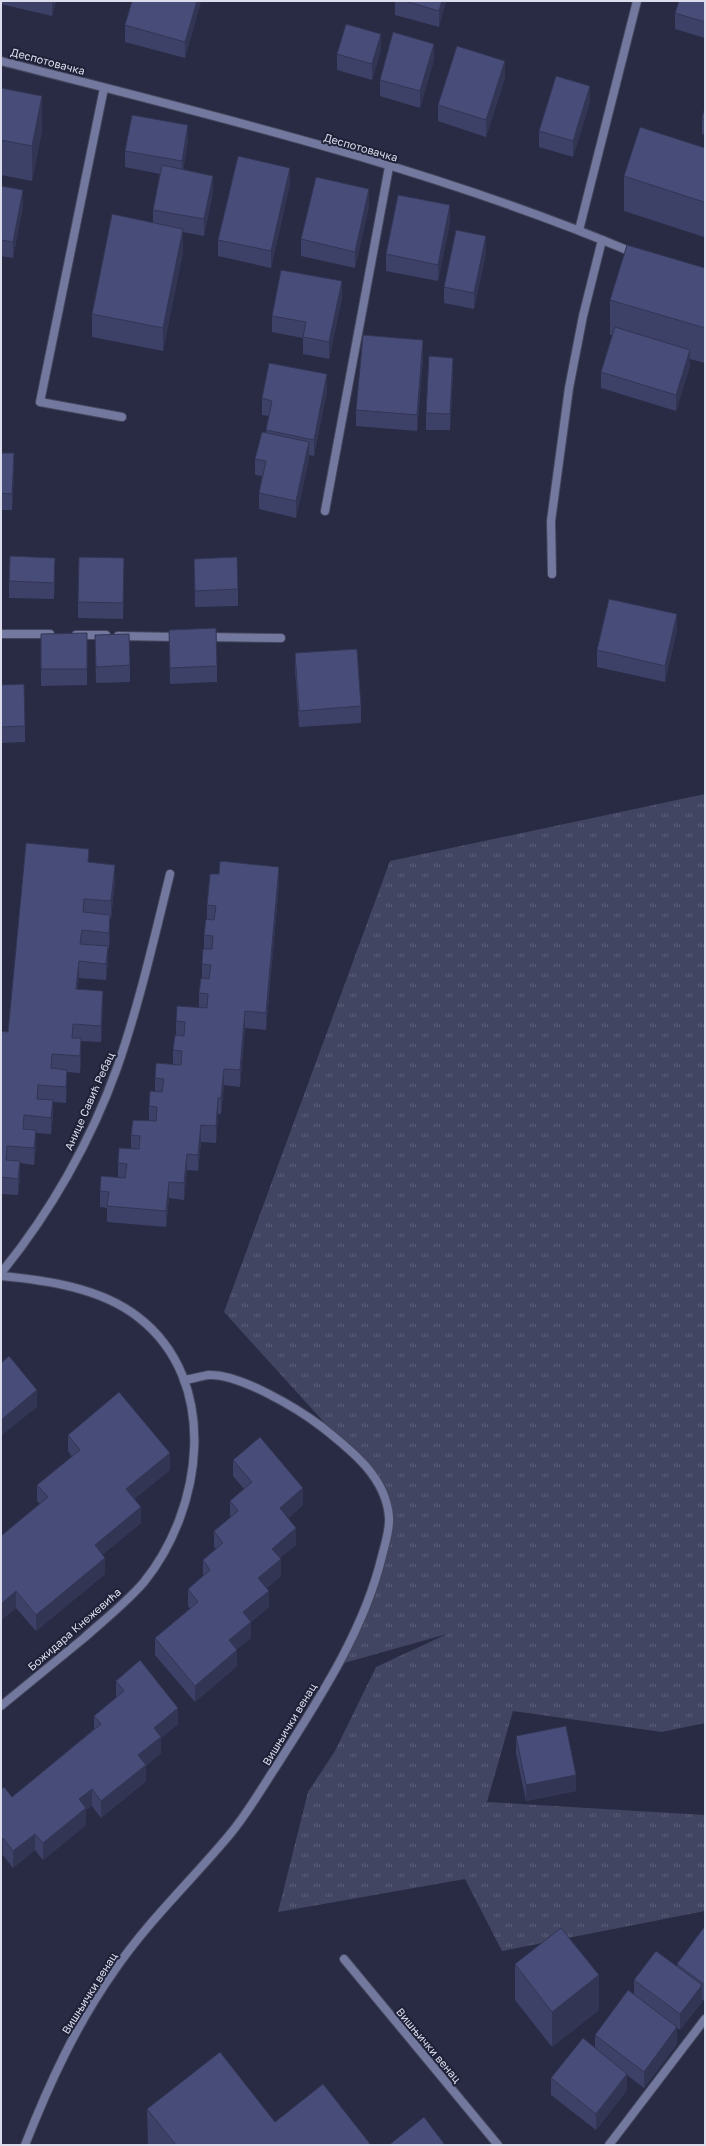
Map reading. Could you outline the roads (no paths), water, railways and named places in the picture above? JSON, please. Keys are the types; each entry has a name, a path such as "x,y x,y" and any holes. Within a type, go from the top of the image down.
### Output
{"street":[{"path":"579,230 637,1"},
{"name":"Деспотовачка","path":"1,61 223,119 389,166 484,196 579,230 643,257"},
{"path":"104,88 40,402 122,418"},
{"path":"325,511 389,166"},
{"path":"552,574 551,515 569,388 583,316 602,240"},
{"path":"1,634 185,637"},
{"path":"201,637 281,638"},
{"name":"Анице Савић Ребац","path":"170,874 136,1011 117,1069 94,1121 67,1174 38,1225 1,1275 53,1283 90,1293 112,1302 138,1316 165,1344 184,1380"},
{"name":"Вишњички венац","path":"25,2145 63,2056 114,1971 153,1920 236,1826 300,1728 355,1630 370,1597 386,1538 389,1518 385,1496 370,1471 351,1452 320,1426 251,1385 225,1377 209,1375 184,1380"},
{"name":"Божидара Кнежевића","path":"1,1706 107,1618 143,1582 165,1548 181,1513 191,1481 194,1450 194,1415 184,1380"},
{"name":"Вишњички венац","path":"344,1959 498,2145"},
{"path":"610,2145 705,2019"}]}
